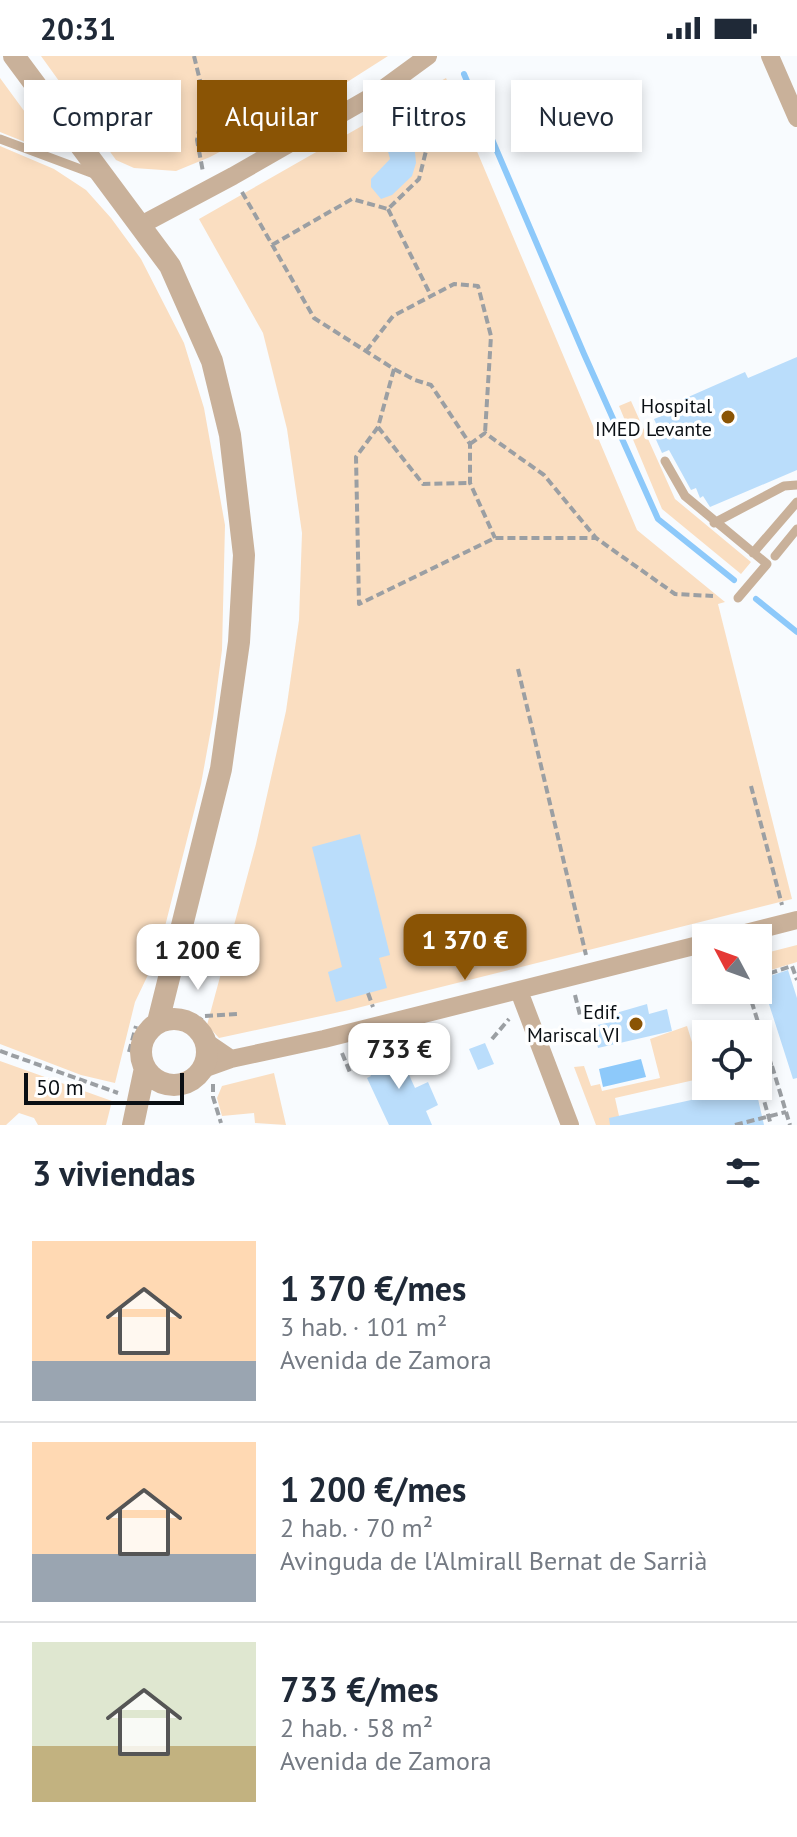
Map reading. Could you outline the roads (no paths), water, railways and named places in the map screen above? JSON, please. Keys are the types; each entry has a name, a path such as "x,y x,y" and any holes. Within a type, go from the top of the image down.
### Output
{"street":[{"path":"14,56 170,266 212,361 230,435 244,555 239,642 221,769 168,987 147,1024 137,1060 132,1106"},
{"path":"141,225 376,94 428,56"},
{"path":"770,56 797,118"},
{"path":"772,927 792,922"},
{"path":"132,1106 170,1085 186,1083 216,1065 692,947"},
{"path":"168,987 197,1030 207,1059 216,1065"},
{"path":"519,991 570,1125"},
{"path":"147,1024 168,1019 197,1030"},
{"path":"137,1060 154,1079 170,1085"}],"lane":[{"path":"0,139 105,178"},
{"path":"665,461 685,496 767,564 738,598"},
{"path":"714,523 784,486 797,485"},
{"path":"753,553 797,502"},
{"path":"775,556 797,529"}],"water":[{"path":"641,1059 646,1077 603,1087 599,1069"}],"waterway":[{"path":"464,74 658,519 734,580"},
{"path":"756,599 797,632"}],"place":[{"name":"Hospital IMED Levante","path":"728,417"},
{"name":"Edif. Mariscal VI","path":"636,1024"}]}
